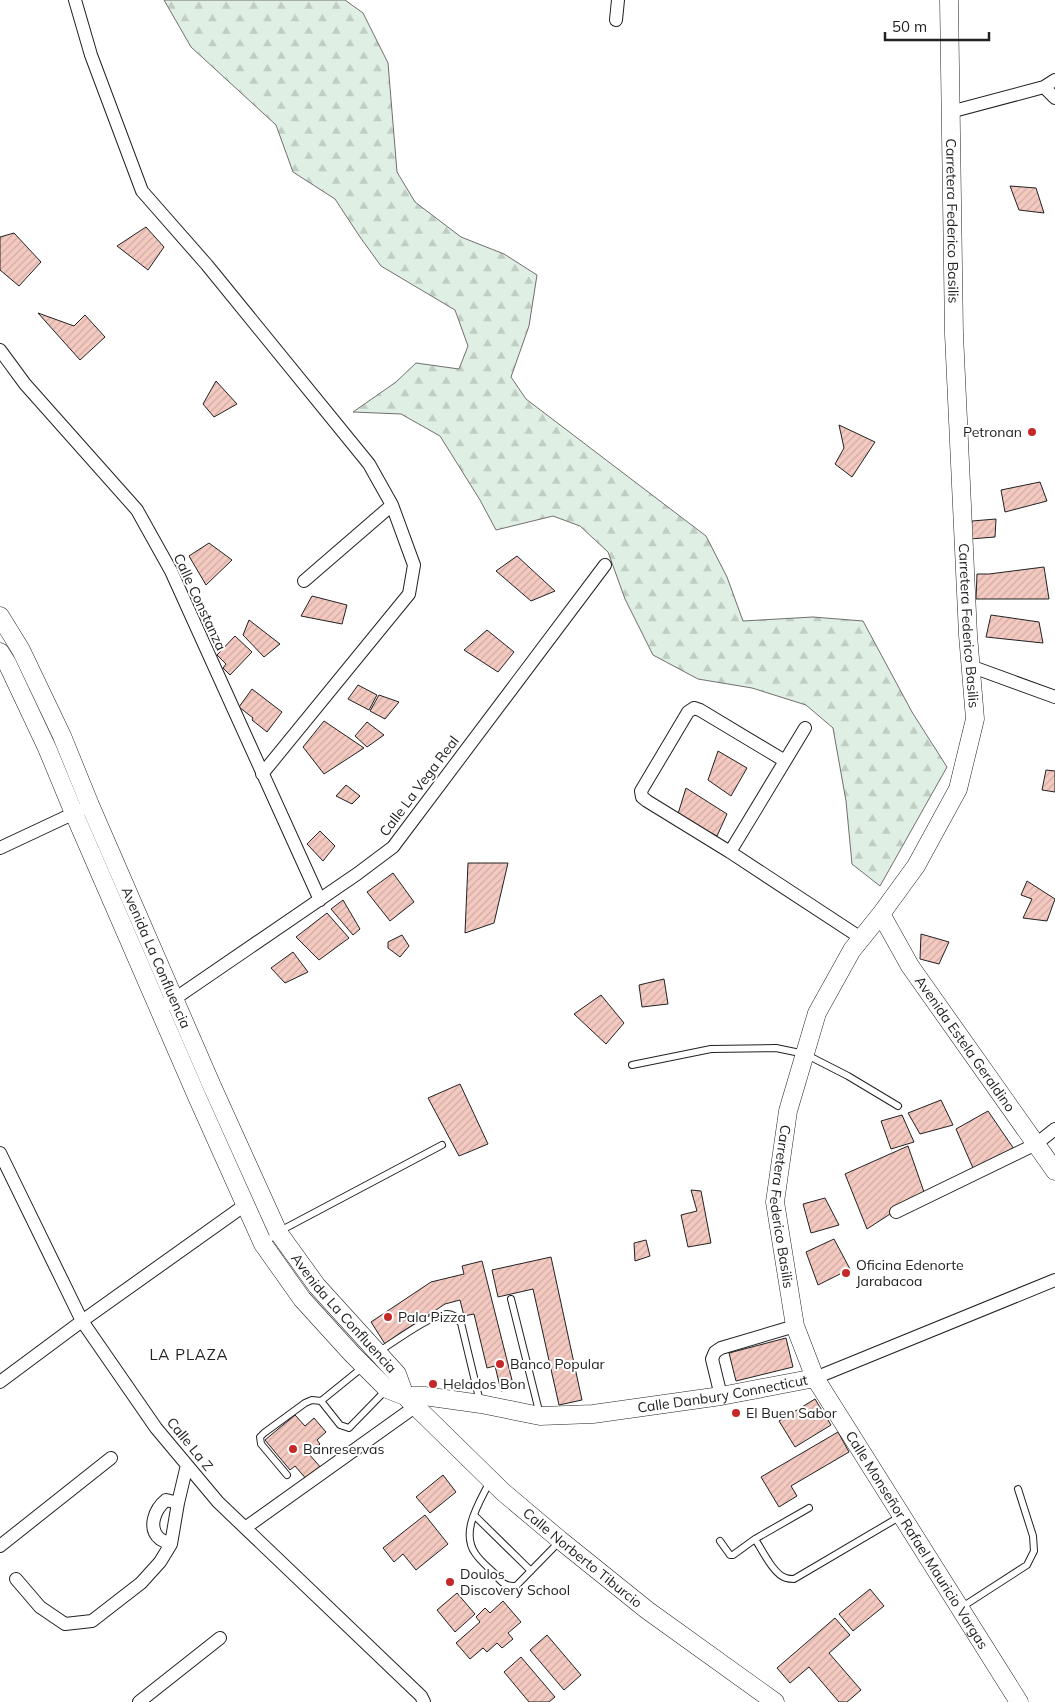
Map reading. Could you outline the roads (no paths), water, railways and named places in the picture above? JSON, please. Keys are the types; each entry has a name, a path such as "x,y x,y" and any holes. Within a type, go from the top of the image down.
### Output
{"street":[{"path":"75,0 91,55 142,190 207,265 368,464 392,505 414,565 409,594 262,774"},
{"path":"616,20 618,0"},
{"name":"Carretera Federico Basilis","path":"815,1378 795,1326 775,1202 788,1112 817,1013 852,950 916,866 958,789 975,719 970,666 954,334 947,2"},
{"path":"950,112 1050,83 1055,98"},
{"name":"Calle Constanza","path":"0,350 25,384 137,510 171,571 320,900"},
{"path":"304,580 392,505"},
{"name":"Calle La Vega Real","path":"160,1010 320,900 393,847 605,565"},
{"name":"Avenida La Confluencia","path":"0,616 21,650 62,736 212,1086 278,1232 316,1286 397,1374 410,1401"},
{"name":"Avenida La Confluencia","path":"0,652 48,748 74,813 264,1244 302,1299 364,1366 387,1389 410,1401"},
{"path":"970,666 1055,697"},
{"path":"785,761 694,708 688,712 641,791 642,797 647,802 730,852 862,938"},
{"path":"730,852 805,728"},
{"path":"0,848 90,805"},
{"name":"Avenida Estela Geraldino","path":"881,914 910,966 1055,1171"},
{"path":"896,1212 1036,1144 1055,1129"},
{"name":"Calle La Z","path":"0,1153 82,1320 156,1428 218,1502 421,1696 424,1702"},
{"path":"0,1382 82,1320 245,1204"},
{"name":"Calle Danbury Connecticut","path":"410,1401 424,1396 481,1404 540,1416 592,1414 721,1396 815,1378 1055,1280"},
{"path":"721,1396 712,1359 715,1352 722,1348 795,1326"},
{"name":"Calle Monseñor Rafael Mauricio Vargas","path":"815,1378 1019,1702"},
{"path":"245,1528 410,1401"},
{"name":"Calle Norberto Tiburcio","path":"410,1401 490,1480 560,1540 646,1610 775,1702"},
{"path":"0,1546 112,1458"},
{"path":"16,1579 40,1607 65,1624 92,1621 141,1583 160,1562 171,1544 187,1465"},
{"path":"171,1544 160,1539 155,1532 153,1518 159,1506 166,1500 178,1503"},
{"path":"139,1702 220,1638"}],"lane":[{"path":"632,1065 711,1049 776,1048 805,1054 848,1076 898,1106"},
{"path":"264,1244 278,1232 442,1145"},
{"path":"511,1299 540,1416"},
{"path":"377,1353 426,1322 447,1314 454,1315 461,1323 481,1404"},
{"path":"320,1401 364,1366"},
{"path":"287,1475 261,1444 260,1437 264,1433 312,1400 320,1401 340,1425 349,1428 387,1389"},
{"path":"490,1480 469,1529 475,1553 503,1583 516,1586 560,1540"},
{"path":"961,1608 1027,1565 1034,1551 1033,1536 1018,1489"},
{"path":"720,1541 730,1555 733,1555 755,1539 809,1508"},
{"path":"474,1515 531,1571"},
{"path":"755,1539 778,1573 785,1578 794,1579 902,1516"}],"place":[{"name":"Petronan","path":"1032,432"},
{"name":"Oficina Edenorte Jarabacoa","path":"846,1273"},
{"name":"Pala Pizza","path":"388,1317"},
{"name":"Banco Popular","path":"500,1364"},
{"name":"Helados Bon","path":"433,1384"},
{"name":"El Buen Sabor","path":"736,1413"},
{"name":"Banreservas","path":"293,1449"},
{"name":"Doulos Discovery School","path":"450,1582"}],"district":[{"name":"LA PLAZA","path":"189,1355"}]}
